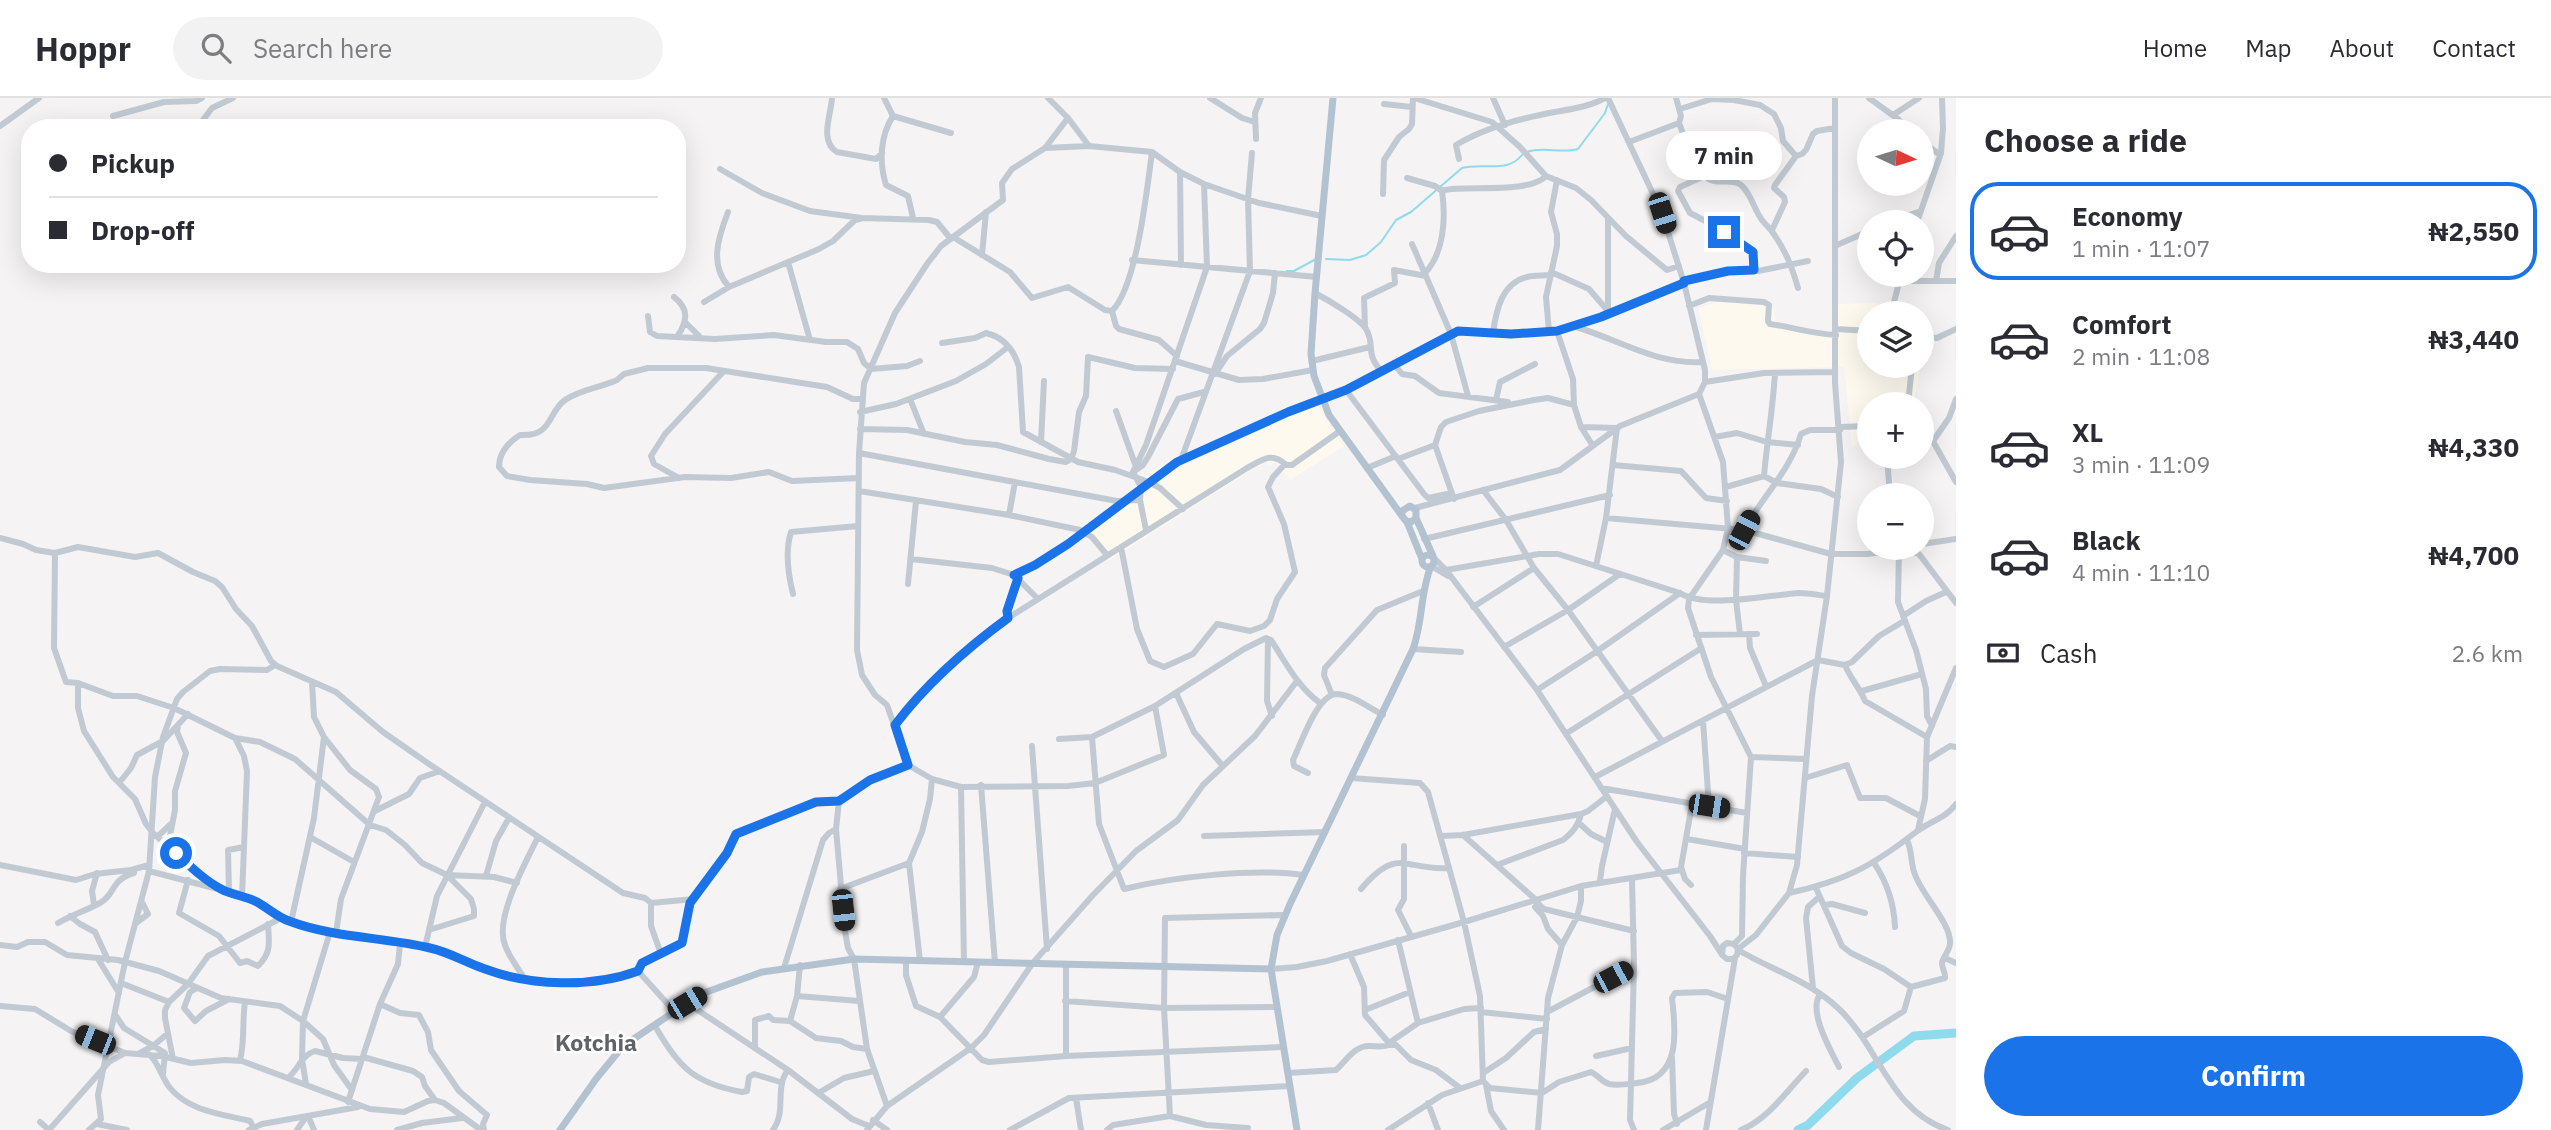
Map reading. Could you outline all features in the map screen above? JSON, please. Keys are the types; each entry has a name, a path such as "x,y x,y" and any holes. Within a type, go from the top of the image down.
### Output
{"main road":[{"path":"1333,98 1315,293 1313,370 1321,399 1340,431 1405,519 1425,566 1431,566"},
{"path":"1388,497 1414,512 1433,557 1423,589"},
{"path":"1405,519 1405,507 1414,512"},
{"path":"1405,519 1414,512"},
{"path":"1297,1130 1271,969 1277,934 1413,649 1419,629 1423,589 1422,560 1427,554 1433,557"},
{"path":"560,1130 623,1046 674,1011 717,987 762,972 854,959 1271,969"}],"street":[{"path":"0,126 39,98"},
{"path":"113,116 164,102 196,101 202,98"},
{"path":"204,119 212,108 233,98"},
{"path":"832,98 827,137 832,149 876,159 882,153"},
{"path":"884,98 893,116 951,133"},
{"path":"1048,98 1068,118 1089,146"},
{"path":"1210,98 1242,118 1255,122"},
{"path":"1256,139 1255,113 1261,98"},
{"path":"1382,194 1384,160 1399,136 1412,124 1413,98 1502,126"},
{"path":"1493,98 1502,126 1546,176 1576,188 1661,266 1671,270 1679,266"},
{"path":"1346,390 1428,498 1483,490 1559,470 1617,428 1654,410 1699,394 1705,382 1703,362 1684,282 1662,213 1606,98 1502,126 1456,145 1459,159"},
{"path":"1676,98 1681,116 1679,123 1693,159 1704,176 1713,181 1732,181 1747,191 1762,221 1772,230 1792,265 1798,288"},
{"path":"1706,1130 1735,950 1756,935 1788,893 1796,874 1806,759 1841,462 1835,372 1835,98"},
{"path":"1869,98 1898,119"},
{"path":"1894,115 1919,98"},
{"path":"1921,210 1940,155 1942,98"},
{"path":"1680,110 1712,99 1760,105 1774,114 1781,128 1783,141 1796,156"},
{"path":"1384,104 1412,107"},
{"path":"893,116 882,138 886,184 908,196 913,218"},
{"path":"1068,118 1045,148 1012,169 1002,183 1003,200 941,246 927,264 895,313 864,383 859,453 858,650 862,675 875,695 887,705 908,765 932,779 961,787 1095,783 1164,755 1155,706"},
{"path":"1629,142 1679,123"},
{"path":"1772,230 1785,202 1784,197 1774,188 1796,156 1806,150 1813,134 1835,128"},
{"path":"1045,148 1089,146 1152,152 1180,172 1204,184 1248,199 1322,216"},
{"path":"1934,150 1940,155"},
{"path":"1152,152 1143,216 1125,291 1112,311 1119,329 1165,343 1175,362"},
{"path":"1181,460 1250,271 1248,199 1252,153"},
{"path":"720,169 780,201 810,211 862,218 913,218 937,222 952,238 1010,272 1032,298 1068,287 1105,310 1112,311"},
{"path":"1180,172 1181,265"},
{"path":"1407,178 1439,189 1505,188 1541,181 1546,176"},
{"path":"1704,176 1680,187 1680,198 1690,214 1749,248 1753,252 1754,270"},
{"path":"1557,180 1550,212 1557,234 1557,246 1546,297 1553,332 1573,379 1574,405 1581,427 1593,446"},
{"path":"1134,471 1146,445 1207,267 1204,184"},
{"path":"1426,274 1438,254 1444,213 1439,189"},
{"path":"728,212 717,238 717,250 719,275 729,287"},
{"path":"982,255 986,212"},
{"path":"704,302 729,287 833,240 855,220 862,218"},
{"path":"1608,219 1608,313"},
{"path":"1837,245 1857,236"},
{"path":"1956,236 1939,263 1936,281 1956,281"},
{"path":"1412,244 1451,334 1468,396"},
{"path":"1132,260 1317,277"},
{"path":"1008,618 1007,611 1016,576 1084,532 1181,460 1346,390 1451,334 1465,331 1553,332 1574,327 1684,282 1728,271 1754,270 1808,261"},
{"path":"788,262 810,340"},
{"path":"1381,370 1371,358 1365,327 1364,298 1395,283 1394,270 1426,274"},
{"path":"1213,373 1227,356 1264,323 1275,273"},
{"path":"1493,333 1499,308 1509,286 1529,276 1551,273 1588,289 1608,313"},
{"path":"1315,293 1365,327"},
{"path":"674,297 685,309 685,322 677,337"},
{"path":"1689,306 1709,298 1764,302 1769,305 1770,324 1812,334 1857,331"},
{"path":"648,316 653,335 715,339 774,335 846,342 854,345 864,363 871,369 907,366 920,361"},
{"path":"685,322 700,337"},
{"path":"1574,327 1650,356 1703,362"},
{"path":"1934,338 1956,330"},
{"path":"943,343 975,338 986,332 1002,339 1017,359 1019,367 1023,432 1071,459 1134,471 1160,488 1183,509"},
{"path":"860,412 910,399 957,381 1008,347"},
{"path":"1312,361 1370,347"},
{"path":"1071,459 1079,412 1086,396 1088,357 1135,369 1175,362 1239,380 1263,379 1313,370"},
{"path":"1394,364 1402,374 1415,376 1439,393 1520,402"},
{"path":"1496,400 1500,382 1535,364"},
{"path":"859,478 792,481 769,472 731,478 679,478 604,488 508,475 499,467 499,459 518,436 528,435 546,427 565,400 617,380 624,374 657,367 674,370 706,368 827,387 853,399 861,399"},
{"path":"679,478 654,464 651,456 665,434 692,407 705,388 724,371"},
{"path":"1705,382 1775,373 1835,372"},
{"path":"1764,476 1767,442 1773,418 1775,373"},
{"path":"1041,442 1044,381"},
{"path":"1134,471 1143,465 1148,457 1178,399 1204,392"},
{"path":"1699,394 1723,462 1727,486 1728,528 1723,550 1689,599 1689,618 1700,649 1751,757 1744,851 1742,936 1730,960 1723,956"},
{"path":"1453,496 1435,445 1441,427 1446,422 1520,402 1548,398 1574,405"},
{"path":"910,399 924,434"},
{"path":"1934,440 1953,415 1956,399"},
{"path":"1116,411 1140,488 1146,530"},
{"path":"1581,427 1617,428"},
{"path":"1744,530 1777,483 1798,445 1801,434 1810,430 1857,427"},
{"path":"1596,566 1610,495 1617,428"},
{"path":"860,429 889,429 997,445 1066,462 1071,459"},
{"path":"895,725 912,703 982,637 1008,618 1265,458 1278,457 1285,464 1292,465 1340,431"},
{"path":"1714,437 1737,433 1767,442 1798,445"},
{"path":"1934,443 1956,482"},
{"path":"1367,468 1435,445"},
{"path":"859,453 1123,501 1140,500"},
{"path":"1121,547 1136,629 1150,661 1157,666 1172,666 1193,654 1217,624 1250,631 1256,629 1269,620 1278,598 1294,578 1284,524 1268,488 1273,477 1285,464"},
{"path":"1614,465 1674,469 1686,475 1706,498 1727,500"},
{"path":"1727,486 1764,476 1777,483 1821,489 1838,497"},
{"path":"1009,515 1015,482"},
{"path":"1483,490 1506,520 1534,568 1662,741"},
{"path":"859,491 1009,515 1084,532 1092,537 1107,555"},
{"path":"1424,539 1610,495"},
{"path":"1414,512 1453,496"},
{"path":"908,584 916,501"},
{"path":"1606,518 1744,530 1831,554 1857,552"},
{"path":"793,594 788,576 791,531 858,526"},
{"path":"0,538 36,550 55,553 78,547 135,557 158,553 215,581 252,626 275,665 336,692 383,732 623,893 645,898 651,903 694,899"},
{"path":"1934,542 1956,539"},
{"path":"1723,550 1737,556 1766,561"},
{"path":"55,553 54,648 66,682 78,683 113,696 137,696 174,708 235,738 260,742 295,759 370,825 386,830 422,863 447,876 471,899 475,914 468,919 429,930"},
{"path":"1431,566 1447,573 1528,556 1558,554 1680,593 1689,599 1736,600 1803,593 1827,596"},
{"path":"1737,556 1736,600 1740,634"},
{"path":"1433,557 1537,690 1615,810 1710,936 1723,956 1731,979"},
{"path":"911,559 992,568 1016,576 1038,599"},
{"path":"1904,560 1898,602 1916,650 1926,689 1927,716 1932,726"},
{"path":"1923,560 1956,603"},
{"path":"1473,607 1534,568"},
{"path":"1504,647 1567,610 1620,574"},
{"path":"1332,695 1325,668 1342,652 1353,634 1377,610 1423,589"},
{"path":"1595,777 1818,660 1845,665 1852,662 1879,636 1926,601 1947,592"},
{"path":"1537,690 1680,593"},
{"path":"1696,635 1753,634 1750,648 1766,686"},
{"path":"1059,739 1092,737 1155,706 1244,649 1262,639 1268,639"},
{"path":"1268,639 1297,681 1320,703"},
{"path":"1268,639 1267,701 1272,716"},
{"path":"1413,649 1461,652"},
{"path":"1567,733 1700,649"},
{"path":"89,1130 100,1119 97,1100 125,962 136,923 148,914 142,902 155,835 154,788 163,741 174,708 183,692 210,671 267,670 275,665"},
{"path":"1845,665 1862,691 1865,701 1927,737"},
{"path":"1918,830 1924,799 1927,737 1956,668"},
{"path":"1862,691 1922,674"},
{"path":"870,1125 887,1106 971,1048 984,1035 1032,964 1136,851 1178,820 1203,785 1255,736 1297,681"},
{"path":"306,1084 302,1059 303,1021 333,933 341,900 379,797 376,789 349,770 324,737 314,717 313,682"},
{"path":"78,683 78,708 84,732 119,783 139,805 146,824 199,875 225,891"},
{"path":"1176,693 1194,732 1222,765"},
{"path":"1308,773 1294,766 1293,760 1320,703 1332,695 1345,696 1383,715"},
{"path":"119,783 137,755 163,741 188,714"},
{"path":"1703,721 1709,806"},
{"path":"168,846 175,791 186,752 177,732 178,724"},
{"path":"291,922 310,837 324,737"},
{"path":"1092,737 1099,824 1125,889 1163,881 1233,875 1303,875"},
{"path":"235,738 244,756 247,771 243,897"},
{"path":"1032,746 1047,949"},
{"path":"1926,761 1950,746 1956,747"},
{"path":"1751,757 1806,759"},
{"path":"0,865 64,879 149,868 243,897 291,922 333,933 425,947 488,970 524,978 550,982 598,981 638,971 642,963 682,943 689,908 727,853 736,834 816,802 839,801 870,780 908,765"},
{"path":"1805,778 1847,765 1860,798 1886,798 1920,816"},
{"path":"375,811 409,794 420,778 440,771"},
{"path":"1352,778 1420,783 1425,786 1464,922 1481,1010 1484,1080 1491,1111 1504,1130"},
{"path":"920,961 909,863 922,832 932,779"},
{"path":"981,785 995,963"},
{"path":"961,787 964,962"},
{"path":"1601,788 1747,813"},
{"path":"1441,836 1464,835 1581,814 1606,797"},
{"path":"839,801 836,829 848,948 854,959 867,1049 887,1106"},
{"path":"425,947 437,896 485,802"},
{"path":"1691,885 1681,870 1692,804"},
{"path":"1788,893 1816,888 1852,875 1955,808"},
{"path":"1600,881 1615,810"},
{"path":"1497,865 1563,840 1572,833 1581,814"},
{"path":"486,876 496,841 509,818"},
{"path":"155,835 173,822"},
{"path":"1578,823 1607,842"},
{"path":"784,968 823,840 836,829"},
{"path":"1204,836 1325,832"},
{"path":"1464,835 1542,908 1634,931"},
{"path":"310,837 354,862"},
{"path":"524,978 505,945 502,930 516,883 538,837"},
{"path":"1687,839 1744,851 1798,857"},
{"path":"1816,888 1842,946 1851,953 1911,986 1945,978 1942,964 1949,949 1949,936 1942,917 1922,892 1913,872 1907,840"},
{"path":"1404,846 1404,898 1398,910 1410,936"},
{"path":"225,891 228,850 244,847"},
{"path":"1361,889 1383,868 1405,862 1432,870 1448,868"},
{"path":"841,889 909,863"},
{"path":"1874,863 1884,877 1895,927"},
{"path":"1271,969 1297,967 1350,954 1600,881 1681,870"},
{"path":"132,872 146,886"},
{"path":"58,923 104,900 117,881 132,872"},
{"path":"92,891 97,873"},
{"path":"447,876 486,876 516,883"},
{"path":"1632,878 1634,966 1630,1120 1634,1130"},
{"path":"79,879 89,884 94,905"},
{"path":"187,880 179,913 219,936 240,963 247,961 258,966 268,954 268,924"},
{"path":"1538,1130 1552,979 1562,945 1577,916 1581,886"},
{"path":"1812,988 1806,918 1808,907 1819,897"},
{"path":"1533,900 1548,929 1562,945"},
{"path":"651,903 651,926 660,954"},
{"path":"1825,905 1865,913"},
{"path":"1170,1116 1165,1052 1165,918 1285,915"},
{"path":"70,916 95,932 108,960"},
{"path":"163,1076 169,1058 165,1010 169,1002 188,984 208,956 281,918"},
{"path":"1710,936 1755,961 1801,980 1839,1009 1864,1037 1907,1106 1931,1123 1948,1130"},
{"path":"1398,940 1418,1023"},
{"path":"0,945 17,947 38,941 45,942 67,955 125,962 159,971 229,999 280,1006 303,1021 323,1039 334,1065 352,1090"},
{"path":"348,1101 380,1004 398,964 400,944"},
{"path":"1723,956 1723,946 1735,950"},
{"path":"1350,954 1364,987 1365,1015 1411,1060 1436,1070 1460,1088"},
{"path":"1945,958 1956,963"},
{"path":"98,959 119,994"},
{"path":"906,960 906,975 916,1006 940,1017 982,1060 989,1062 1283,1047"},
{"path":"940,1017 974,978 978,962"},
{"path":"790,1021 797,996 800,965"},
{"path":"1066,965 1066,1056"},
{"path":"1288,1073 1336,1070 1360,1048 1380,1048 1418,1023 1464,1009 1547,1015 1634,966"},
{"path":"638,971 674,1011"},
{"path":"121,983 169,1002"},
{"path":"1864,1037 1904,1011 1911,986"},
{"path":"197,988 190,992 184,1008 195,1021 206,1011 229,999"},
{"path":"1365,1010 1410,992"},
{"path":"1484,1080 1508,1090 1542,1093 1559,1082 1591,1072 1608,1084 1645,1082 1661,1074 1669,1065 1676,1037 1672,998 1675,993 1707,992 1728,999"},
{"path":"1820,994 1816,1000 1816,1015 1839,1067"},
{"path":"797,996 859,1001"},
{"path":"1065,1001 1164,1008 1277,1007"},
{"path":"240,1060 244,1044 242,1033 245,1002"},
{"path":"687,1003 820,1092 843,1112 887,1130"},
{"path":"149,1055 173,1091 207,1111 250,1121 251,1129 274,1122 360,1107 404,1112 435,1100 444,1103 482,1130 486,1115 460,1091 431,1049 428,1032 419,1015 400,1013 380,1004"},
{"path":"0,1006 35,1009 61,1026 125,1053 201,1064 240,1060 360,1107"},
{"path":"116,1015 124,1028 169,1058"},
{"path":"755,1047 757,1019 769,1016 773,1020 790,1021 816,1038 841,1041 853,1047 867,1049"},
{"path":"655,1026 677,1060 690,1073 708,1084 743,1092 747,1091 750,1075 760,1075 780,1082"},
{"path":"1392,1129 1428,1103 1484,1080 1534,1032 1546,1029"},
{"path":"137,1054 167,1034"},
{"path":"1596,1056 1632,1048"},
{"path":"289,1077 298,1070 302,1059 315,1051 328,1052 343,1058 363,1058 414,1071 422,1077 435,1100"},
{"path":"40,1122 49,1130 106,1065 125,1053"},
{"path":"1672,1056 1674,1114 1677,1124"},
{"path":"773,1130 780,1116 780,1082 788,1070"},
{"path":"820,1092 844,1078 874,1071"},
{"path":"1741,1130 1769,1112 1806,1071"},
{"path":"1010,1130 1062,1100 1290,1086"},
{"path":"1076,1098 1081,1130"},
{"path":"1428,1103 1437,1130"},
{"path":"1663,1130 1710,1103"},
{"path":"297,1130 307,1116"},
{"path":"307,1116 314,1130"},
{"path":"1107,1130 1113,1125 1170,1116 1206,1125 1248,1128"},
{"path":"397,1130 413,1124 462,1118"},
{"path":"274,1122 284,1129"},
{"path":"1925,1130 1931,1123"},
{"path":"97,1124 127,1130"}],"shaded area":[{"path":"1718,302 1773,306 1777,327 1832,337 1835,304 1857,303 1857,378 1918,378 1916,392 1857,392 1857,443 1852,447 1844,367 1712,370 1698,308"},
{"path":"1315,402 1344,446 1290,480 1276,462 1269,466 1266,461 1108,561 1086,533 1151,471"}],"waterway":[{"path":"1527,152 1578,149 1605,113 1608,104"},
{"path":"1326,259 1350,260 1366,255 1381,242 1396,220 1411,212 1462,168 1502,166 1516,161 1522,155"},
{"path":"1287,271 1294,271 1316,259"},
{"path":"1798,1130 1808,1125 1857,1078 1914,1036 1956,1033"}],"district":[{"name":"Kotchia","path":"596,1042"}],"route":[{"path":"176,853 190,868 221,890 256,902 291,922 336,933 435,949 488,970 519,978 550,982 598,981 638,971 642,963 682,943 690,903 727,853 736,834 816,802 839,801 870,780 908,765 895,725 912,703 982,637 1008,618 1007,611 1018,578 1014,575 1068,544 1177,462 1288,412 1346,390 1458,331 1511,334 1557,331 1579,326 1706,274 1754,270 1753,252 1724,232"}]}
